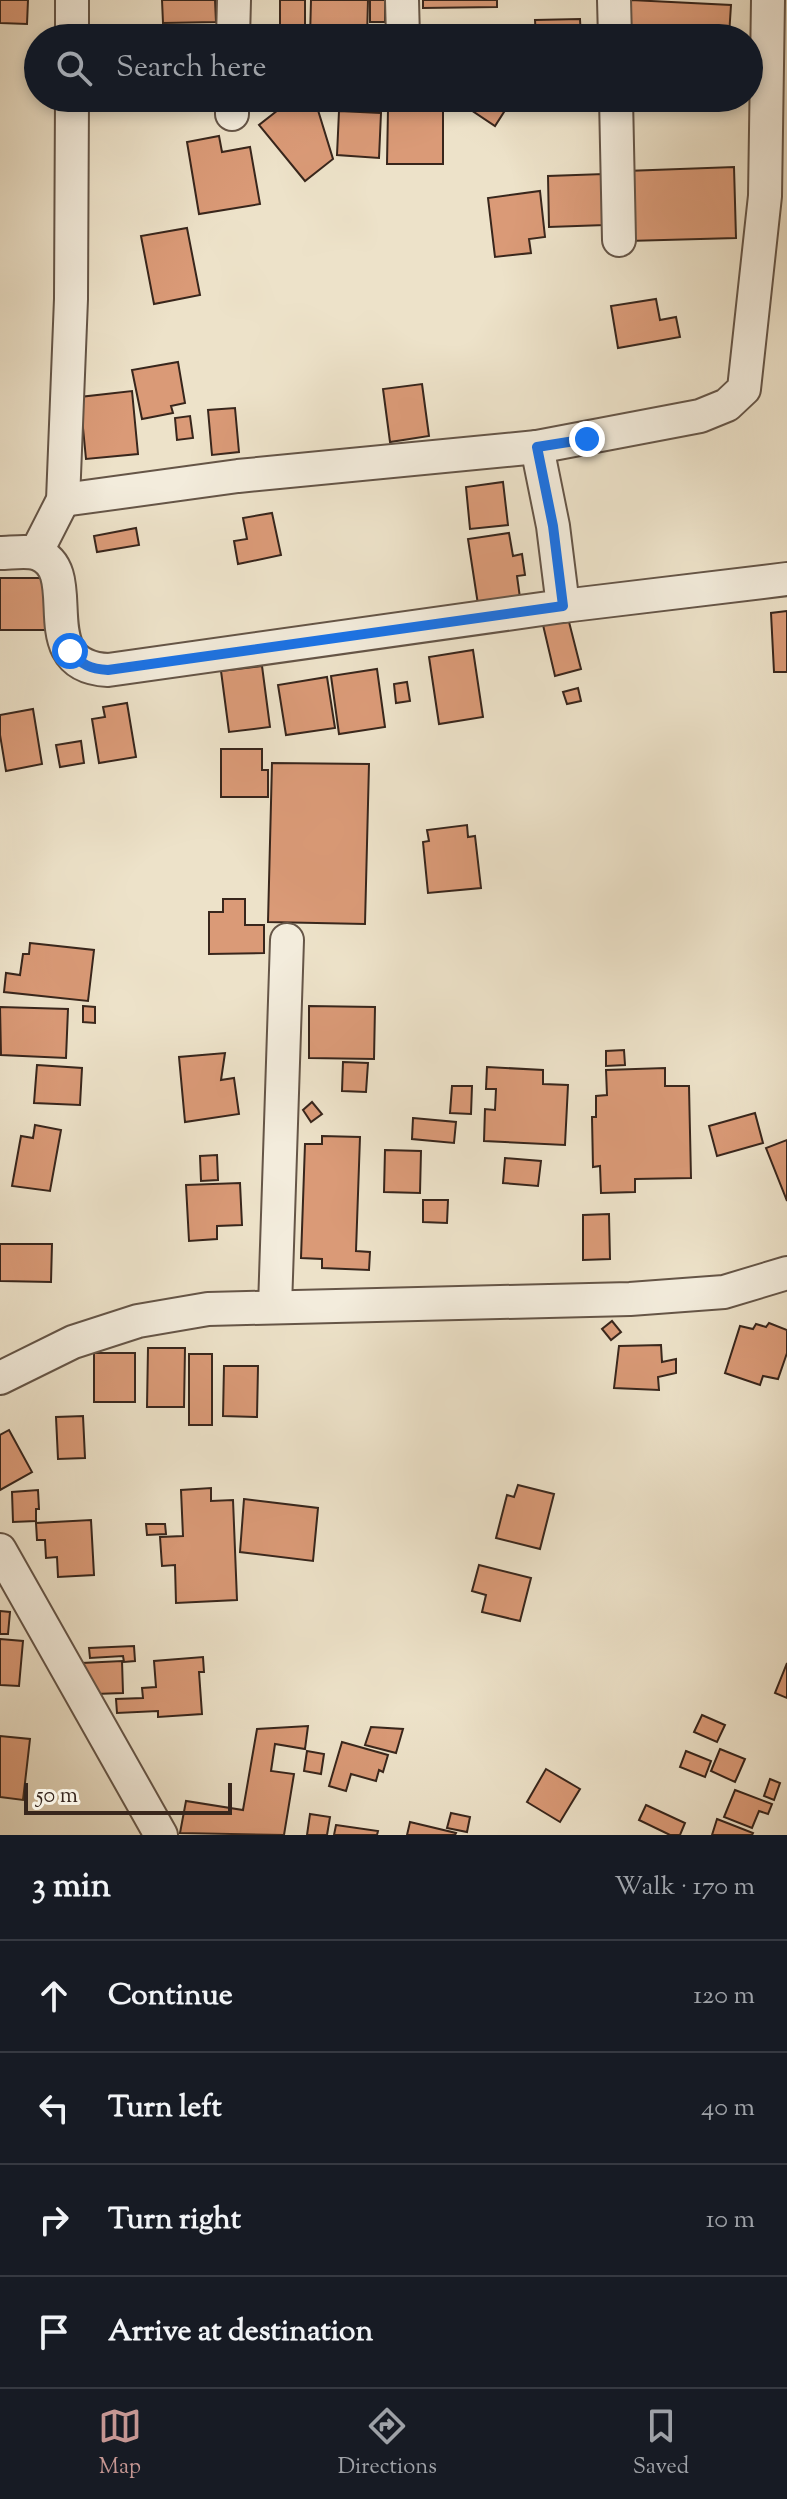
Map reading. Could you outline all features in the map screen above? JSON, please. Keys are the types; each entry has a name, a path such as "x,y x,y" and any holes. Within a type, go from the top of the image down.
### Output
{"street":[{"path":"72,0 72,24"},
{"path":"233,24 234,0"},
{"path":"402,0 403,24"},
{"path":"614,0 615,24"},
{"path":"63,500 238,476 537,447 700,416 727,405 744,389 765,196 768,0"},
{"path":"36,553 63,500 71,299 72,112"},
{"path":"616,112 619,240"},
{"path":"537,447 553,526 563,606"},
{"path":"0,553 36,553 51,562 56,572 64,641 81,664 108,670 563,606 787,579"},
{"path":"275,1307 287,940"},
{"path":"0,1378 73,1342 138,1321 208,1309 630,1299 724,1292 787,1273"},
{"path":"0,1550 161,1835"}],"building":[{"path":"0,0 28,0 27,24 0,23"},
{"path":"162,0 215,0 216,22 163,23"},
{"path":"280,0 305,0 305,24 280,24"},
{"path":"311,0 368,0 367,24 310,24"},
{"path":"370,0 385,0 385,22 370,22"},
{"path":"423,0 497,0 497,7 423,8"},
{"path":"631,0 731,5 730,24 630,24"},
{"path":"580,19 580,24 535,24 535,20"},
{"path":"276,112 319,112 333,159 305,181 259,125"},
{"path":"339,112 381,113 379,158 337,155"},
{"path":"388,112 443,112 443,164 387,164"},
{"path":"474,112 504,112 495,126"},
{"path":"219,136 222,152 250,147 260,204 199,214 187,142"},
{"path":"734,167 736,238 628,241 626,171"},
{"path":"604,174 605,225 549,227 548,176"},
{"path":"540,191 545,237 529,239 531,253 495,257 488,198"},
{"path":"187,228 200,295 154,304 141,236"},
{"path":"656,299 660,320 676,317 680,337 618,348 611,306"},
{"path":"178,362 185,403 171,406 173,413 142,419 132,370"},
{"path":"422,384 429,436 390,442 383,389"},
{"path":"132,391 138,454 86,459 80,397"},
{"path":"235,408 239,452 212,455 208,410"},
{"path":"190,416 193,438 177,440 175,418"},
{"path":"503,482 508,525 470,529 466,487"},
{"path":"272,513 281,555 238,564 234,541 247,539 243,518"},
{"path":"136,528 139,545 97,552 94,536"},
{"path":"509,533 513,556 522,554 525,575 517,576 521,605 479,611 468,539"},
{"path":"0,578 46,578 45,630 0,630"},
{"path":"787,611 787,672 774,672 771,613"},
{"path":"568,618 581,669 555,676 543,625"},
{"path":"473,650 483,717 439,724 429,657"},
{"path":"262,666 270,727 229,732 221,671"},
{"path":"377,669 385,727 339,734 331,676"},
{"path":"327,677 335,728 286,735 278,685"},
{"path":"407,682 410,701 396,703 394,684"},
{"path":"578,688 581,701 567,704 563,692"},
{"path":"127,703 136,757 99,763 92,719 105,717 103,707"},
{"path":"33,709 42,764 6,771 0,715"},
{"path":"81,741 84,763 60,767 56,745"},
{"path":"221,749 262,749 262,770 268,770 268,797 221,797"},
{"path":"272,763 369,764 365,924 268,922"},
{"path":"467,825 468,837 475,836 481,888 428,893 423,842 429,841 427,830"},
{"path":"223,899 245,899 245,925 264,925 264,953 209,954 209,912 223,912"},
{"path":"30,943 94,950 88,1001 4,992 6,973 20,975 23,954 29,954"},
{"path":"83,1006 95,1007 95,1023 83,1022"},
{"path":"309,1006 375,1007 374,1059 309,1058"},
{"path":"0,1007 68,1009 66,1058 1,1055"},
{"path":"624,1050 625,1065 606,1066 606,1051"},
{"path":"225,1053 221,1080 234,1078 239,1114 185,1122 179,1057"},
{"path":"343,1062 368,1063 366,1092 342,1091"},
{"path":"37,1065 82,1068 80,1105 34,1103"},
{"path":"487,1067 543,1070 543,1084 568,1085 565,1145 484,1141 485,1109 495,1110 496,1089 486,1089"},
{"path":"665,1068 665,1086 689,1086 691,1178 635,1179 635,1192 601,1193 600,1166 593,1167 592,1117 596,1117 596,1096 607,1095 606,1070"},
{"path":"452,1086 472,1086 471,1114 450,1113"},
{"path":"312,1102 322,1114 311,1122 303,1110"},
{"path":"755,1113 763,1143 717,1156 709,1126"},
{"path":"413,1118 456,1122 454,1143 412,1139"},
{"path":"35,1125 61,1130 50,1191 12,1186 21,1136 33,1138"},
{"path":"322,1136 360,1137 356,1251 370,1252 369,1270 322,1268 322,1259 301,1258 305,1144 322,1144"},
{"path":"787,1140 787,1201 766,1148"},
{"path":"385,1150 421,1151 420,1193 384,1192"},
{"path":"217,1155 218,1180 201,1181 200,1156"},
{"path":"505,1158 541,1161 538,1186 503,1183"},
{"path":"240,1183 242,1225 217,1226 217,1239 189,1241 186,1185"},
{"path":"423,1200 448,1200 447,1223 423,1222"},
{"path":"609,1214 610,1259 583,1260 583,1215"},
{"path":"0,1244 52,1244 51,1282 0,1281"},
{"path":"612,1321 621,1332 611,1340 602,1329"},
{"path":"769,1323 787,1330 787,1353 778,1379 763,1376 760,1385 725,1373 740,1326 753,1329 756,1324 766,1327"},
{"path":"661,1345 662,1362 676,1359 676,1373 658,1377 659,1390 614,1388 619,1346"},
{"path":"148,1348 185,1348 184,1407 147,1407"},
{"path":"94,1353 135,1353 135,1402 94,1402"},
{"path":"189,1354 212,1354 212,1425 189,1425"},
{"path":"224,1366 258,1366 257,1417 223,1416"},
{"path":"83,1416 85,1458 58,1459 56,1417"},
{"path":"9,1430 32,1472 0,1490 0,1435"},
{"path":"518,1485 554,1494 540,1549 496,1538 507,1495 514,1497"},
{"path":"211,1488 211,1501 233,1500 237,1600 176,1603 175,1565 162,1566 160,1537 183,1536 181,1490"},
{"path":"38,1490 36,1521 13,1522 12,1492"},
{"path":"244,1499 318,1508 313,1561 240,1552"},
{"path":"91,1520 94,1575 58,1577 57,1557 46,1558 45,1540 37,1540 36,1523"},
{"path":"146,1524 165,1524 166,1534 147,1535"},
{"path":"479,1565 531,1578 520,1621 482,1612 486,1595 472,1591"},
{"path":"0,1611 10,1612 8,1634 0,1634"},
{"path":"0,1639 23,1641 19,1686 0,1685"},
{"path":"134,1646 135,1661 124,1662 123,1656 90,1658 89,1648"},
{"path":"203,1657 204,1672 199,1672 202,1714 158,1717 158,1711 117,1713 116,1699 143,1698 142,1688 156,1687 154,1661"},
{"path":"122,1661 123,1693 95,1694 83,1687 82,1663"},
{"path":"787,1663 787,1698 775,1693"},
{"path":"702,1715 725,1725 717,1742 694,1732"},
{"path":"308,1726 305,1749 275,1744 271,1771 294,1774 284,1835 180,1833 186,1801 243,1810 257,1729"},
{"path":"371,1727 403,1729 396,1753 365,1745"},
{"path":"0,1736 30,1739 23,1800 0,1797"},
{"path":"342,1742 388,1755 383,1772 379,1770 376,1781 351,1774 346,1791 329,1786"},
{"path":"720,1749 745,1759 735,1782 711,1771"},
{"path":"307,1751 324,1754 321,1774 304,1771"},
{"path":"686,1751 711,1761 705,1777 680,1767"},
{"path":"546,1769 580,1789 560,1822 527,1802"},
{"path":"770,1779 780,1783 774,1800 764,1796"},
{"path":"735,1790 772,1804 768,1814 759,1811 752,1828 724,1817"},
{"path":"646,1805 685,1823 680,1835 670,1835 639,1820"},
{"path":"451,1813 470,1817 467,1832 447,1828"},
{"path":"310,1814 330,1817 327,1835 307,1835"},
{"path":"717,1819 753,1833 712,1835"},
{"path":"410,1822 456,1833 407,1835"},
{"path":"336,1825 378,1831 377,1835 334,1835"}],"route":[{"path":"70,651 81,664 108,670 563,606 553,526 537,447 587,439"}]}
